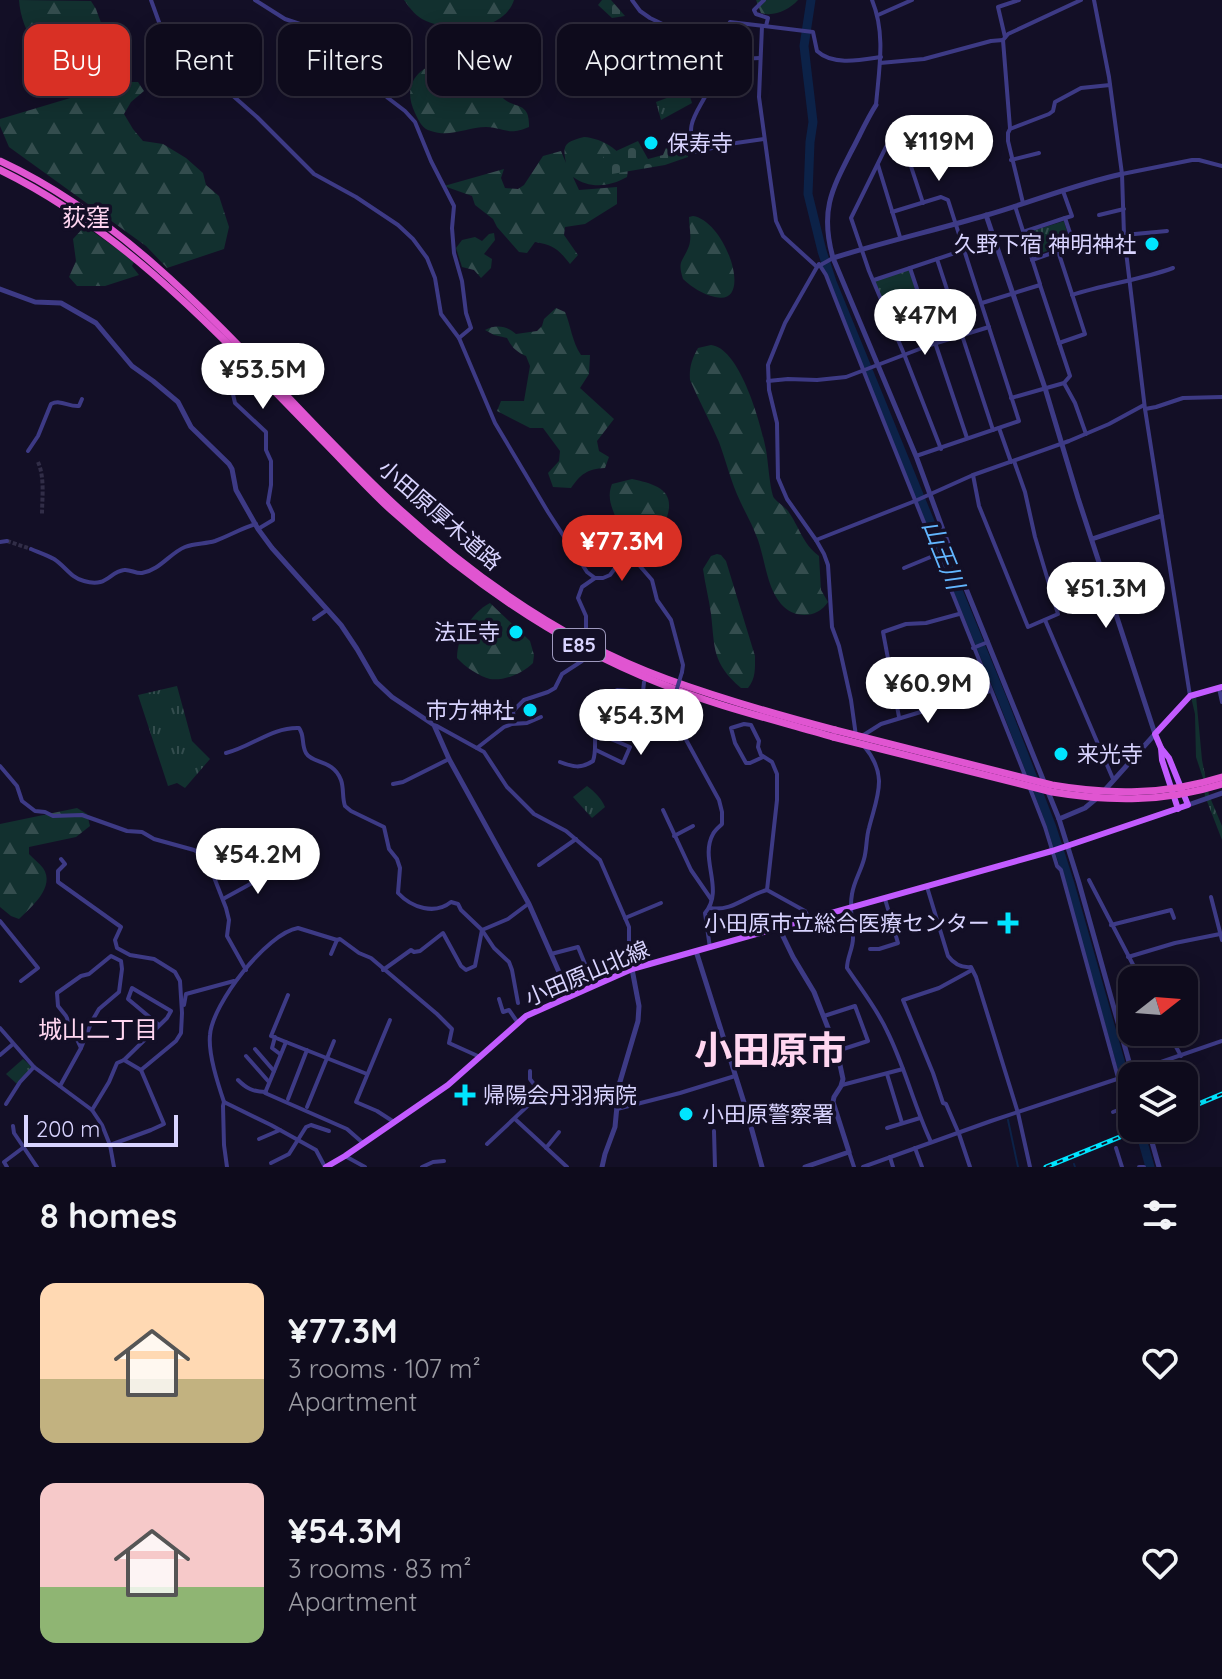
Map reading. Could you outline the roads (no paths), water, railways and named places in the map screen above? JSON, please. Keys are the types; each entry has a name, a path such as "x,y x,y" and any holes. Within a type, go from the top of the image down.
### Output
{"highway":[{"name":"小田原厚木道路","path":"0,161 55,191 127,242 197,304 400,517 480,584 535,621 599,657 660,684 743,711 1052,792 1109,799 1157,799 1222,784"},
{"name":"小田原厚木道路","path":"0,172 47,194 105,233 266,378"},
{"name":"小田原厚木道路","path":"834,734 1079,790 1156,792 1222,777"}],"main road":[{"path":"1188,805 1169,758 1155,734 1190,696 1220,688"},
{"path":"1161,748 1178,809"},
{"name":"小田原山北線","path":"324,1165 364,1144 448,1085 526,1016 632,969 1052,851 1188,805"}],"street":[{"path":"151,0 173,52 241,102 314,174 356,197 413,239 427,258 435,278 441,314 459,338 495,423 548,512 587,572 595,578"},
{"path":"255,0 285,19 306,26 313,32 318,46 358,69 415,122 454,206 454,253 471,328 459,338"},
{"path":"632,0 640,11 663,24"},
{"path":"764,0 754,10 756,14 768,18 760,58 759,97 776,221 783,236 819,265 826,275 1061,870 1118,1079 863,1167"},
{"path":"872,0 882,43 876,105 835,183 826,220 828,238 833,258 916,456 950,549 1059,819 1128,1062"},
{"path":"877,15 912,0"},
{"path":"1019,0 998,7 1004,38 1010,129 1008,141 1023,203"},
{"path":"752,25 813,32 817,51 826,58 851,61 924,59 1004,38 1081,0"},
{"path":"1094,0 1122,174 1124,235 1145,407 1190,696"},
{"path":"752,58 760,58"},
{"path":"1010,129 1049,114 1055,102 1081,88 1110,85"},
{"path":"706,96 690,125 689,136 695,152 764,139"},
{"path":"927,132 891,142 886,147 851,218 941,449"},
{"path":"902,139 923,203"},
{"path":"1011,160 1039,153"},
{"path":"931,1142 880,1017 847,968 853,941 851,897 865,859 868,829 875,812 880,778 869,752 857,740 849,688 832,627 828,565 816,540 787,499 778,478 777,423 768,381 768,365 785,323 819,265 833,258 986,215 1092,180 1192,160 1222,166"},
{"path":"878,165 900,237"},
{"path":"1023,232 1072,216 1063,191"},
{"path":"892,212 945,198 948,200 1019,421 916,456"},
{"path":"1011,398 1064,383 1070,376 1015,206"},
{"path":"1099,215 1124,209"},
{"path":"986,215 1045,388 1155,734 1090,805 1059,819"},
{"path":"1065,218 1072,239"},
{"path":"1124,235 1167,231"},
{"path":"1032,260 1058,251 1072,239 1093,234"},
{"path":"874,280 964,250"},
{"path":"1058,251 1085,334 1059,343"},
{"path":"937,259 993,430"},
{"path":"910,268 967,438"},
{"path":"1072,295 1173,268"},
{"path":"982,303 1040,285"},
{"path":"0,289 35,302 61,303 101,327 132,366 178,402 191,427 229,464 236,490 257,526 272,548 341,625 376,682 392,697 434,725 487,755 497,775 534,814 559,826 600,860 630,931 629,950 639,1006 638,1021 621,1076 615,1127 602,1167"},
{"path":"768,381 846,377 935,343 989,327"},
{"path":"31,549 54,560 74,577 100,582 126,570 140,574 168,559 180,548 214,541 240,529 273,520 268,503 271,461 266,450 266,432 235,403 229,354"},
{"path":"1064,383 1086,434"},
{"path":"816,540 973,475 1086,434 1145,407 1156,407 1183,398 1222,397"},
{"path":"28,451 51,404 58,401 73,407 79,406 82,399"},
{"path":"973,475 979,506 1028,627 1058,614 1025,492 999,428"},
{"path":"1092,539 1161,516"},
{"path":"0,542 7,541"},
{"path":"904,568 950,549"},
{"path":"512,724 517,705 555,688 562,674 582,661 586,631 586,616 578,598 582,587 595,578 610,575 625,559 639,565 652,580 657,600 671,620 683,665 675,695 681,727 719,800 722,812 722,824 712,835 709,857 712,901 705,913 710,948"},
{"path":"314,619 327,610"},
{"path":"899,717 883,632 906,624 959,614"},
{"path":"1045,620 1114,780"},
{"path":"973,648 988,642"},
{"path":"560,762 573,767 593,761 596,709 617,690 643,692 644,682"},
{"path":"1220,688 1222,702"},
{"path":"857,740 881,724 899,717 990,691"},
{"path":"477,748 504,727 541,717"},
{"path":"595,724 626,727 648,734 681,727"},
{"path":"434,725 449,759 529,904 571,997"},
{"path":"763,757 746,763 731,728 751,725 759,741 759,750 763,757 772,762 777,774 778,794 767,890"},
{"path":"226,753 239,750 263,736 299,728 306,753 328,764 341,781 345,806 384,827 389,849 400,868 398,893 411,904 436,910 451,902 458,904 509,962 518,1003"},
{"path":"594,732 630,747 623,763 596,750"},
{"path":"393,784 449,759"},
{"path":"0,766 17,786 22,801 35,811 53,816 82,815 127,831 142,832 154,839 194,850 204,857 223,899 229,920 227,936 246,970"},
{"path":"1188,805 1222,793"},
{"path":"663,810 698,883 712,901"},
{"path":"673,836 693,826"},
{"path":"539,865 576,839"},
{"path":"204,857 209,853 216,859 220,857"},
{"path":"61,859 65,864 57,877 62,886 121,927 115,940 117,948 130,955 154,959 175,972 180,981 181,1033 176,1041 141,1070"},
{"path":"223,899 252,883 252,879"},
{"path":"1089,880 1133,966"},
{"path":"927,887 948,956 955,964 971,967 976,977 1018,1113 1030,1167"},
{"path":"710,908 734,905 767,890 805,911 810,920"},
{"path":"1211,897 1222,940"},
{"path":"870,949 898,943 885,899"},
{"path":"625,918 661,903"},
{"path":"482,930 508,919 529,904"},
{"path":"1111,925 1171,910 1174,918"},
{"path":"0,921 38,968 21,981"},
{"path":"227,1167 224,1102 209,1037 213,1020 234,981 276,938 293,928 340,939 371,958 452,1029 449,1043 480,1057"},
{"path":"779,928 814,992 837,1051 843,1073 842,1085 833,1102 854,1167"},
{"path":"383,970 411,950 420,951 443,933 461,966 468,970 475,966 482,930"},
{"path":"1128,957 1179,941 1220,934"},
{"path":"331,954 337,940"},
{"path":"551,954 578,947 594,986"},
{"path":"696,951 761,1165"},
{"path":"60,1086 81,1048 99,1009 119,992 121,961 111,956 89,974 57,993 58,1006 81,1048"},
{"path":"970,1167 903,1000 939,988 972,970"},
{"path":"182,1013 186,994 234,981"},
{"path":"92,1110 117,1063 124,1060 159,1025 171,1011 132,988 128,999 159,1025"},
{"path":"288,995 271,1036 367,1074"},
{"path":"499,999 503,1012 509,1010 518,1023"},
{"path":"824,1016 855,1006 868,1041 837,1051"},
{"path":"390,1020 356,1102 394,1122"},
{"path":"0,1028 34,1067 92,1110 110,1145 114,1167"},
{"path":"275,1037 272,1048 281,1054"},
{"path":"307,1107 334,1041"},
{"path":"1165,1062 1222,1041"},
{"path":"266,1092 286,1042"},
{"path":"0,1055 13,1044"},
{"path":"1176,1046 1181,1056"},
{"path":"255,1049 274,1071"},
{"path":"288,1099 307,1050"},
{"path":"246,1056 269,1082"},
{"path":"110,1145 164,1124 141,1070 124,1060"},
{"path":"6,1104 34,1067"},
{"path":"842,1085 903,1069"},
{"path":"487,1144 542,1095 530,1079 530,1071"},
{"path":"887,1074 902,1123"},
{"path":"617,1109 735,1076"},
{"path":"238,1080 257,1092 266,1092 347,1129 364,1144"},
{"path":"514,1087 528,1106"},
{"path":"224,1102 316,1150 324,1165"},
{"path":"1113,1112 1118,1110"},
{"path":"887,1128 920,1118"},
{"path":"515,1119 567,1167"},
{"path":"271,1163 289,1154 306,1127 311,1125 329,1131"},
{"path":"13,1126 14,1133 37,1167"},
{"path":"259,1139 280,1130"},
{"path":"714,1131 715,1167"},
{"path":"546,1148 559,1132"},
{"path":"1152,1142 1159,1167"},
{"path":"7,1167 4,1162 24,1147"},
{"path":"915,1148 922,1167"},
{"path":"1116,1148 1122,1167"},
{"path":"805,1167 849,1152"},
{"path":"345,1156 365,1167"},
{"path":"890,1157 893,1167"},
{"path":"422,1167 444,1161"}],"waterway":[{"name":"山王川","path":"811,0 804,46 813,122 808,194 822,251 1051,825 1120,1062"},
{"path":"1008,1120 1018,1167"},
{"name":"山王川","path":"1143,1142 1150,1167"}],"tunnel":[{"path":"38,462 42,481 42,515"},
{"path":"7,541 31,549"}],"railway":[{"path":"1198,1104 1222,1094"},
{"path":"1046,1167 1118,1138"}],"place":[{"name":"保寿寺","path":"651,143"},
{"name":"久野下宿 神明神社","path":"1152,244"},
{"name":"法正寺","path":"516,632"},
{"name":"市方神社","path":"530,710"},
{"name":"来光寺","path":"1061,754"},
{"name":"小田原市立総合医療センター","path":"1008,923"},
{"name":"帰陽会丹羽病院","path":"465,1095"},
{"name":"小田原警察署","path":"686,1114"}],"district":[{"name":"荻窪","path":"86,218"},
{"name":"城山二丁目","path":"98,1030"},
{"name":"小田原市","path":"770,1051"}]}
